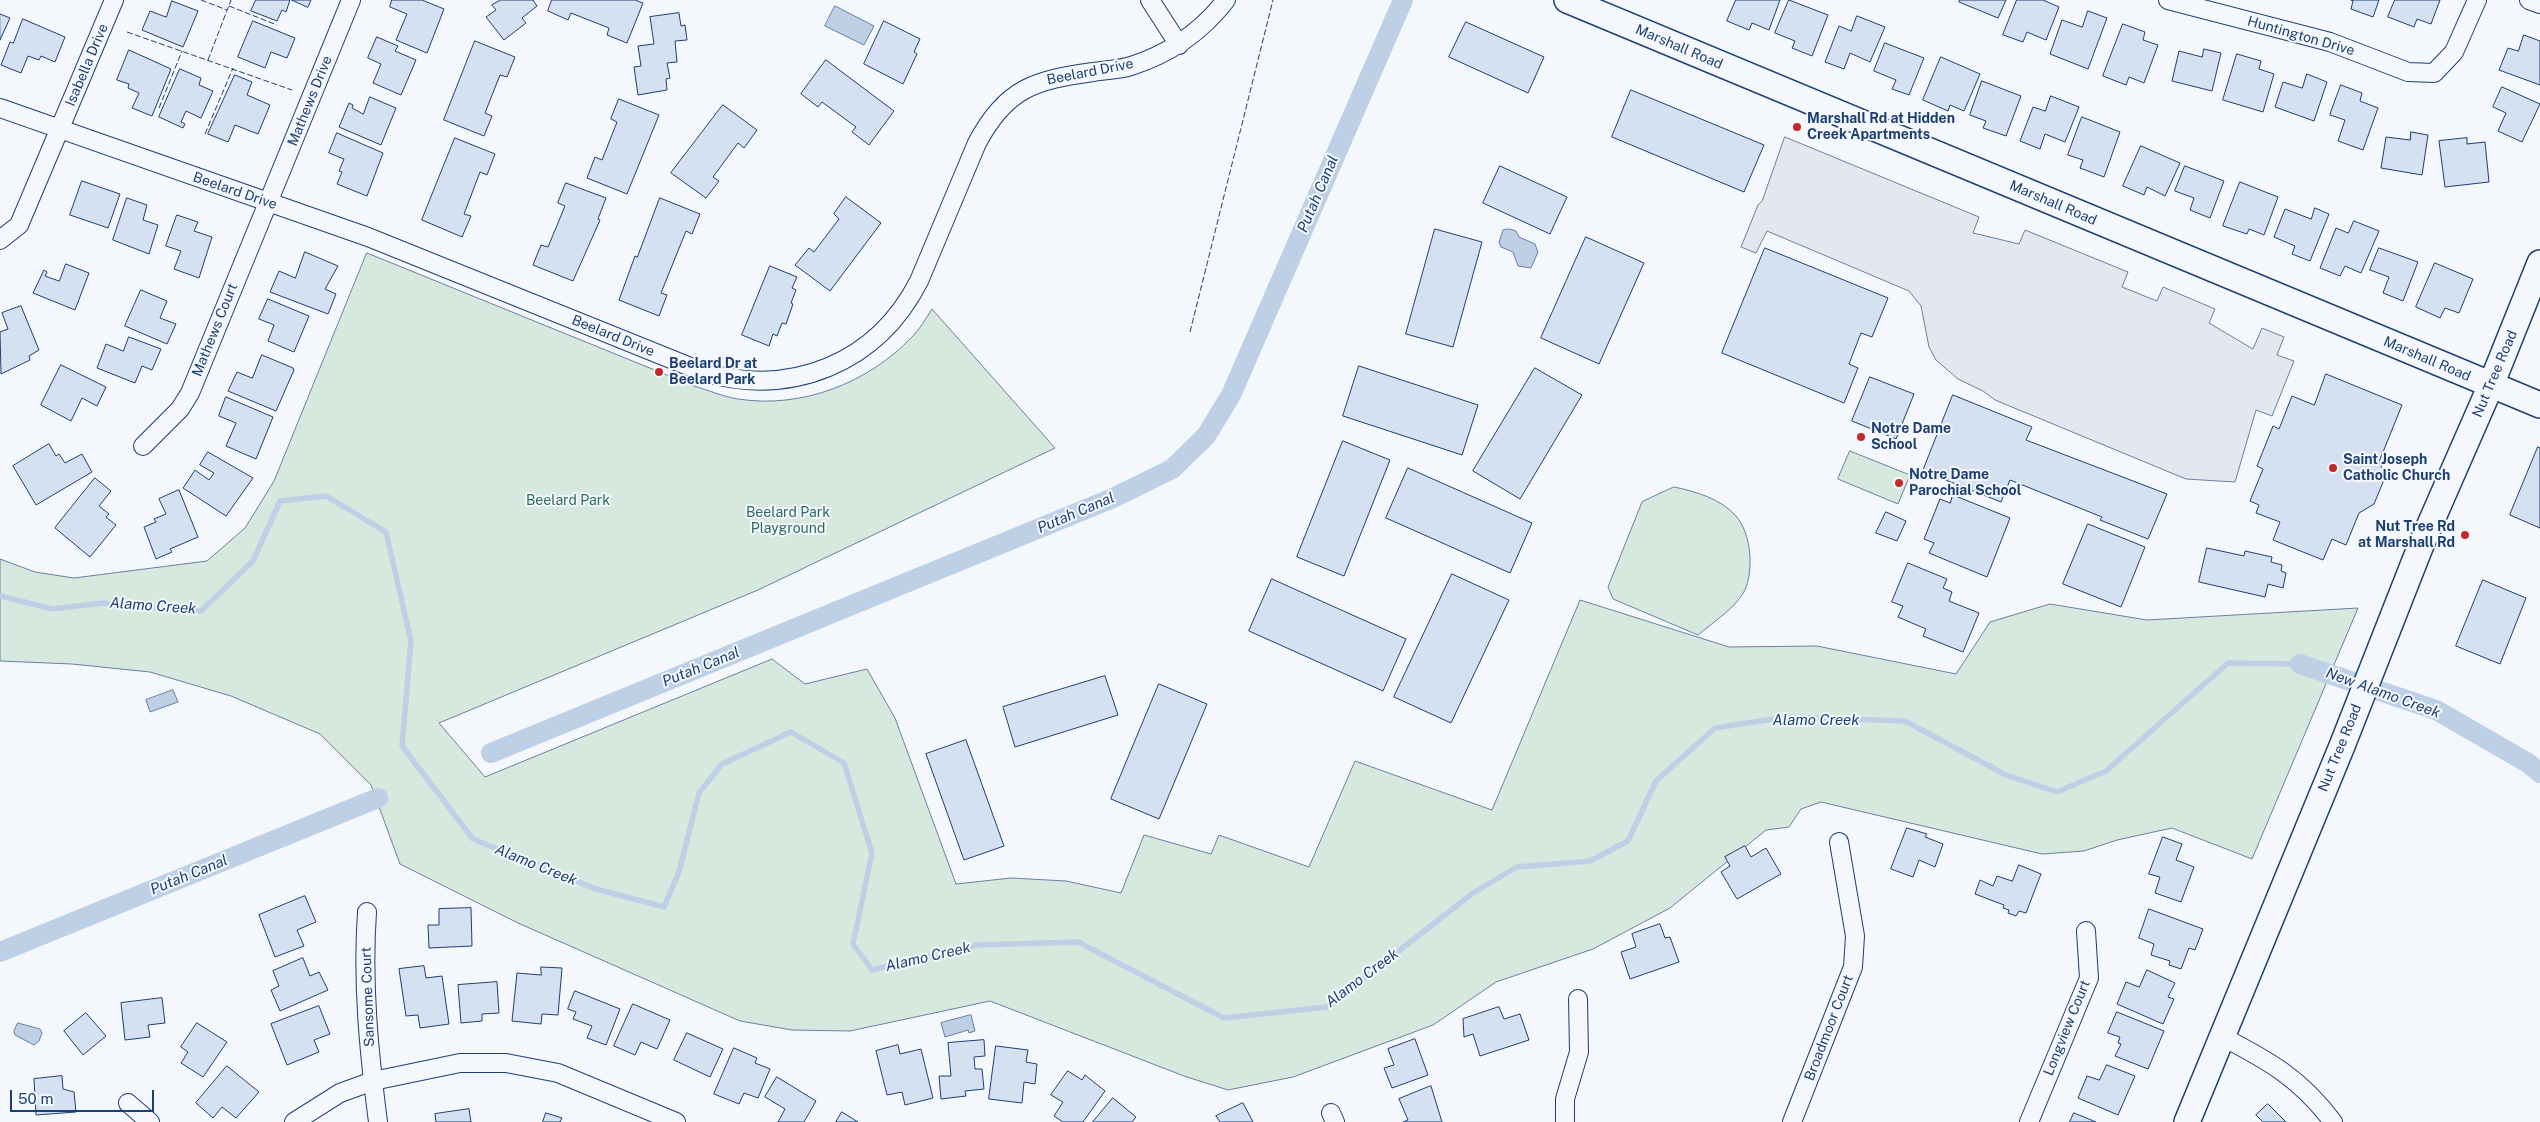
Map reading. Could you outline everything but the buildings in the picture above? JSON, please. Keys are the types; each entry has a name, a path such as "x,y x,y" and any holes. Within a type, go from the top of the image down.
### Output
{"street":[{"name":"Isabella Drive","path":"0,240 19,225 114,0"},
{"name":"Mathews Drive","path":"268,202 351,0"},
{"path":"1150,0 1179,45"},
{"name":"Beelard Drive","path":"0,108 395,247 703,372 745,381 795,378 830,367 859,351 888,328 899,314 919,281 985,127 1010,99 1024,88 1044,81 1130,67 1179,45 1210,20 1226,0"},
{"name":"Marshall Road","path":"1567,0 1601,7 2540,405"},
{"name":"Huntington Drive","path":"2168,0 2330,42 2408,72 2434,73 2454,52 2477,0"},
{"path":"2529,0 2540,4"},
{"name":"Mathews Court","path":"143,446 180,409 190,393 268,202"},
{"name":"Nut Tree Road","path":"2187,1122 2422,545 2491,385 2540,263"},
{"name":"Broadmoor Court","path":"1792,1122 1853,967 1855,936 1839,842"},
{"name":"Sansome Court","path":"367,912 364,952 366,991 378,1122"},
{"name":"Longview Court","path":"2029,1122 2089,978 2086,931"},
{"path":"1565,1122 1565,1099 1579,1052 1578,999"},
{"path":"2221,1036 2274,1064 2321,1106 2333,1122"},
{"path":"294,1122 340,1093 373,1081 460,1064 506,1063 558,1073 676,1122"},
{"path":"128,1103 150,1122"}],"green space":[{"path":"367,253 694,386 738,399 786,400 810,396 854,379 875,368 895,353 915,334 932,309 1055,448 758,590 439,723 485,777 772,659 805,684 867,669 895,718 956,884 1011,878 1066,881 1121,893 1144,835 1211,854 1219,835 1309,867 1355,761 1492,810 1580,600 1729,647 1817,646 1956,674 1990,622 2050,604 2147,620 2358,608 2252,859 2172,828 2117,840 2084,851 2042,854 1821,802 1801,809 1789,827 1766,830 1670,908 1593,949 1496,982 1433,1025 1293,1077 1228,1090 1184,1076 990,1001 850,1031 792,1030 740,1021 518,923 400,864 371,785 320,734 231,696 150,672 72,664 0,661 0,559 35,572 74,578 207,561 245,528 274,481"},
{"path":"1850,451 1910,475 1898,504 1838,479"},
{"path":"1674,487 1715,500 1730,510 1741,523 1750,551 1750,572 1741,597 1730,609 1698,635 1613,599 1608,587 1642,502"}],"shaded area":[{"path":"1785,137 1979,217 1973,233 2019,244 2025,230 2128,272 2122,287 2157,301 2163,287 2215,309 2209,323 2253,349 2262,328 2284,337 2277,355 2294,361 2272,416 2256,410 2235,482 2186,479 1995,400 1983,391 1958,379 1936,360 1929,347 1921,306 1909,291 1767,231 1756,253 1741,247 1758,205 1762,201"}],"water":[{"path":"835,6 874,26 864,45 825,26"},
{"path":"1510,229 1516,231 1519,237 1535,244 1538,252 1531,268 1518,266 1513,252 1501,247 1499,242 1503,230"},
{"path":"173,690 178,702 150,712 146,700"},
{"path":"971,1015 975,1031 969,1033 968,1030 945,1037 941,1023"},
{"path":"18,1023 40,1029 42,1033 39,1041 34,1045 15,1035 14,1031"}],"waterway":[{"name":"Putah Canal","path":"491,753 1113,498 1172,469 1206,436 1231,395 1403,0"},
{"name":"Alamo Creek","path":"0,596 53,609 102,603 201,611 253,561 280,501 326,496 386,532 411,641 402,746 473,839 596,889 664,907 679,872 699,793 722,764 791,732 844,763 872,853 853,944 872,970 976,945 1078,942 1224,1018 1327,1007 1473,893 1517,867 1590,861 1628,841 1656,781 1715,728 1786,717 1905,721 2006,775 2057,792 2106,771 2228,663 2300,664"},
{"name":"New Alamo Creek","path":"2300,664 2436,710 2528,763 2540,773"},
{"name":"Putah Canal","path":"0,952 378,798"}],"fence":[{"path":"201,0 227,10"},
{"path":"208,60 231,0"},
{"path":"1190,332 1273,0"},
{"path":"229,6 277,25"},
{"path":"127,32 292,90"},
{"path":"159,108 182,51"},
{"path":"205,134 233,68"}],"place":[{"name":"Marshall Rd at Hidden Creek Apartments","path":"1797,127"},
{"name":"Beelard Dr at Beelard Park","path":"659,372"},
{"name":"Notre Dame School","path":"1861,437"},
{"name":"Saint Joseph Catholic Church","path":"2333,468"},
{"name":"Notre Dame Parochial School","path":"1899,483"},
{"name":"Nut Tree Rd at Marshall Rd","path":"2465,535"}],"park label":[{"name":"Beelard Park","path":"568,501"},
{"name":"Beelard Park Playground","path":"788,522"}]}
